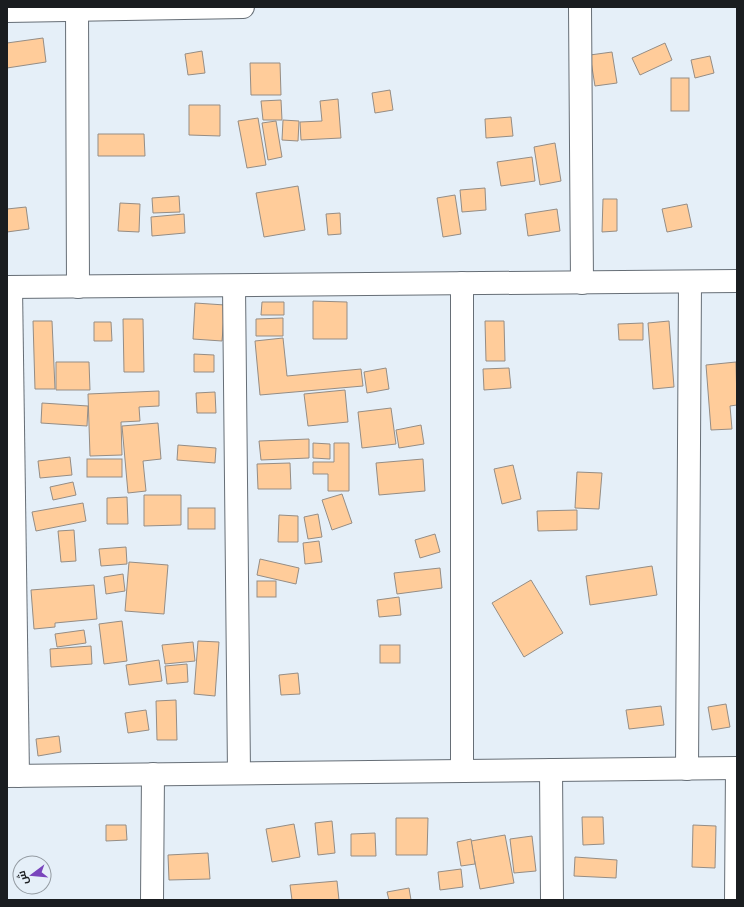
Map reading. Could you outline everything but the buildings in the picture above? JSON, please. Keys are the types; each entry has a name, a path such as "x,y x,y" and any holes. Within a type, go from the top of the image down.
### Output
{"street":[{"path":"7,11 77,8 243,7"},
{"path":"580,7 582,283"},
{"path":"77,8 78,287"},
{"path":"736,900 737,768 13,776 9,287 737,281"},
{"path":"688,769 690,282"},
{"path":"462,283 462,771"},
{"path":"234,286 239,773"},
{"path":"551,770 552,900"},
{"path":"152,774 152,900"}]}
